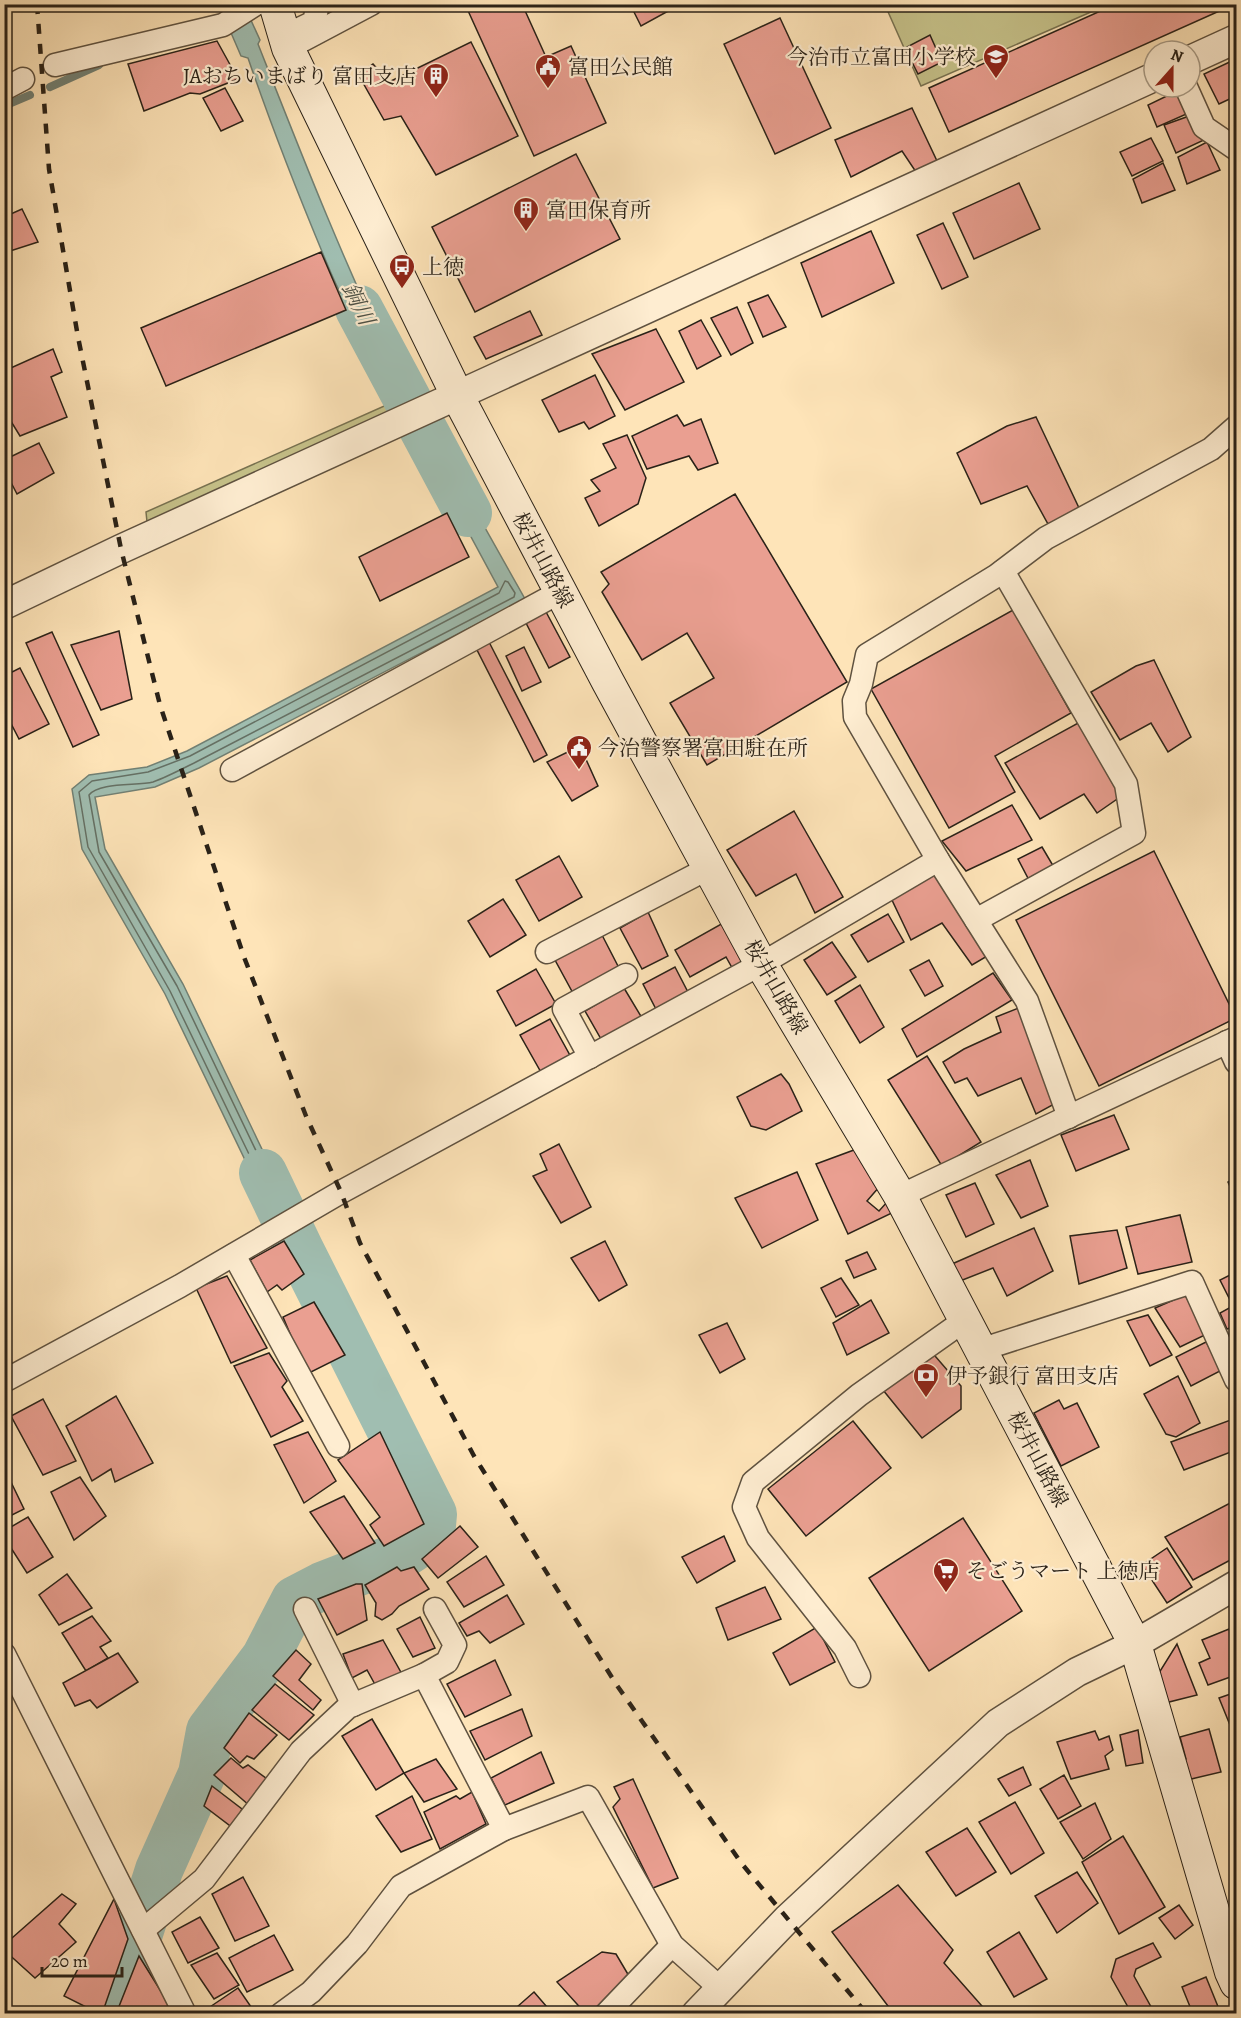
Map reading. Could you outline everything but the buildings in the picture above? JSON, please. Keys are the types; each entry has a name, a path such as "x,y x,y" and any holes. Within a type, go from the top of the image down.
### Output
{"main road":[{"name":"桜井山路線","path":"276,4 286,42 457,395 560,592 761,964 900,1196 1135,1644 1236,1983"}],"street":[{"path":"55,65 223,25 256,4"},
{"path":"286,42 314,21 318,4"},
{"path":"286,42 370,4"},
{"path":"1202,55 1236,39"},
{"path":"6,601 1142,82"},
{"path":"1191,99 1204,127 1236,149"},
{"path":"1070,1117 1027,1001 938,860 855,717 854,701 861,684 867,655 1003,571 1046,538 1211,448 1236,427"},
{"path":"976,920 1134,833 1126,784 1003,571"},
{"path":"232,770 560,592"},
{"path":"4,1381 180,1286 340,1192 761,964 938,860"},
{"path":"547,952 709,868"},
{"path":"590,1057 564,1009 626,975"},
{"path":"900,1196 1070,1117 1233,1047"},
{"path":"234,1255 338,1446"},
{"path":"980,1350 1192,1282 1236,1380"},
{"path":"860,1676 845,1648 758,1538 744,1507 753,1482 859,1395 965,1320"},
{"path":"696,2013 788,1918 998,1723 1077,1672 1135,1644 1236,1586"},
{"path":"305,1609 353,1705"},
{"path":"143,1930 204,1879 301,1751 348,1707 424,1675 447,1662 455,1645 435,1609"},
{"path":"4,1654 185,2013"},
{"path":"424,1675 504,1829"},
{"path":"282,2013 311,1992 357,1944 401,1886 504,1829 588,1797 672,1945 720,1988"},
{"path":"606,2013 672,1945"}],"shaded area":[{"path":"885,5 1107,5 921,86"},
{"path":"400,399 408,413 148,532 146,512"}],"water":[{"path":"219,5 244,5 260,40 258,44 323,206 394,366 378,373 337,286 298,193 248,58 241,56"},
{"path":"443,453 525,599 199,768 155,787 95,797 105,849 183,984 293,1214 274,1220 165,994 82,849 72,789 89,775 147,767 187,751 498,587 429,459"}],"waterway":[{"path":"50,87 99,65"},
{"path":"4,106 30,95"},
{"name":"銅川","path":"359,309 468,513"},
{"path":"109,2014 133,1952 159,1870 202,1774 210,1731 265,1658 295,1600 322,1586 402,1555 431,1536 433,1514 263,1173"}],"railway":[{"path":"37,4 49,169 78,337 121,549 160,705 244,957 306,1116 341,1192 360,1243 474,1456 616,1684 742,1864 867,2014"}],"place":[{"name":"今治市立富田小学校","path":"996,80"},
{"name":"富田公民館","path":"548,90"},
{"name":"JAおちいまばり 富田支店","path":"436,99"},
{"name":"富田保育所","path":"526,233"},
{"name":"上徳","path":"402,290"},
{"name":"今治警察署富田駐在所","path":"579,771"},
{"name":"伊予銀行 富田支店","path":"926,1399"},
{"name":"そごうマート 上徳店","path":"946,1594"}]}
